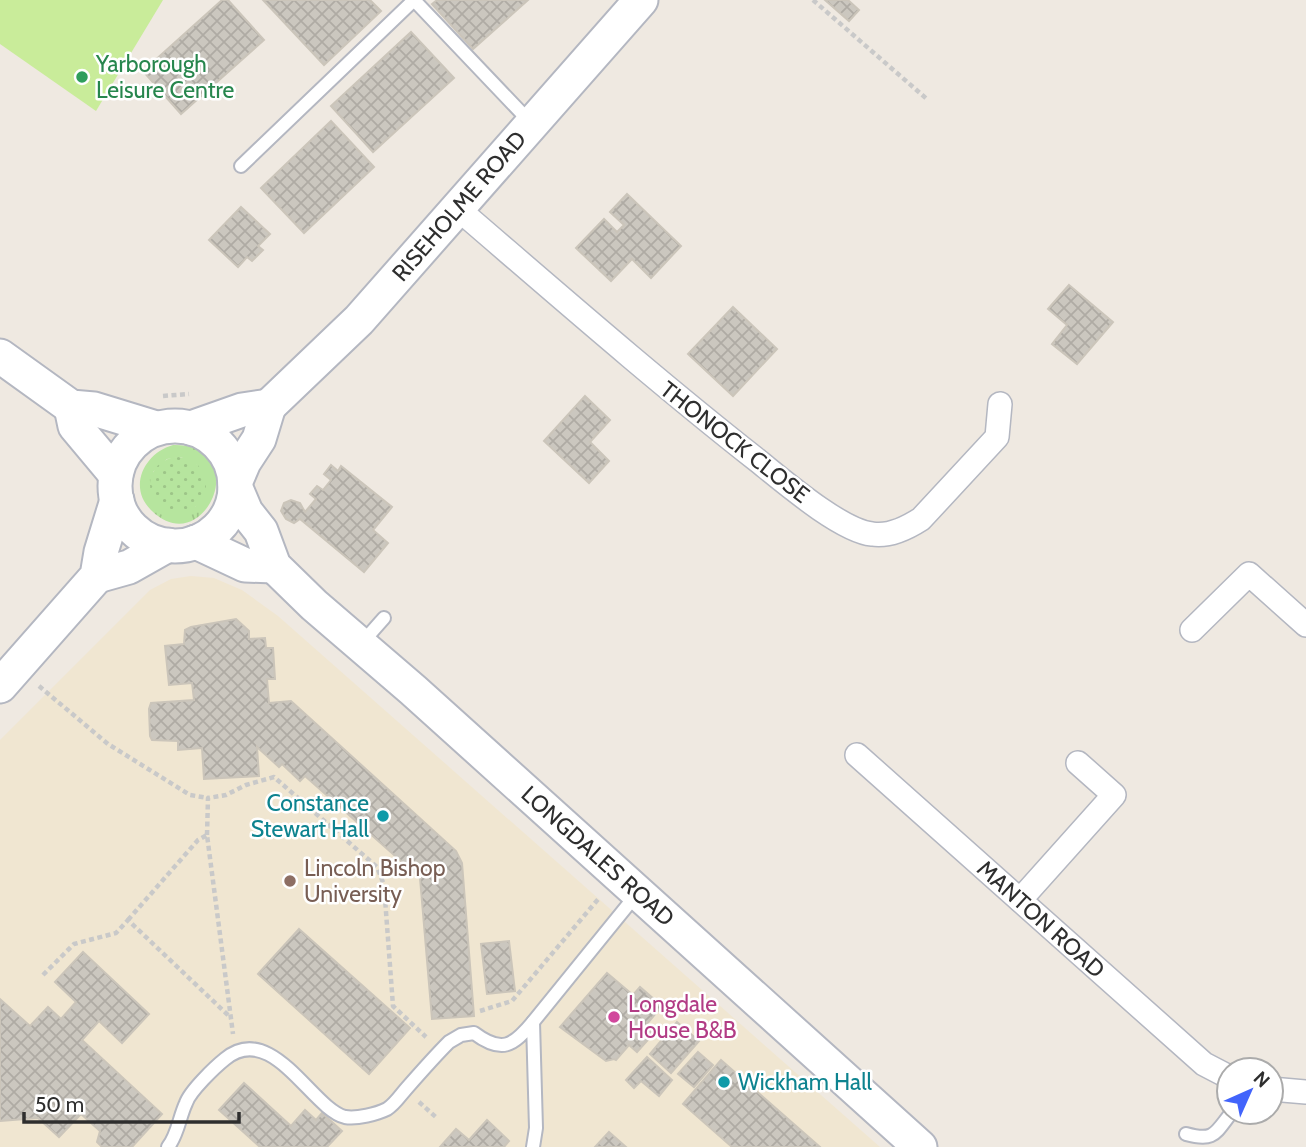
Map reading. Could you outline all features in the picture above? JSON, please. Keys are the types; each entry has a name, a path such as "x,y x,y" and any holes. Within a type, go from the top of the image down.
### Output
{"main road":[{"name":"RISEHOLME ROAD","path":"269,406 359,320 641,0"},
{"path":"0,356 71,407 156,412 167,426 191,428 209,436 224,451 233,469 235,484"},
{"path":"97,576 129,567 216,529 225,518 233,499 235,484 244,462 259,439 269,406 242,410 191,428"},
{"path":"71,407 75,426 116,488 125,520 135,531 147,539 182,543 245,565 274,566"},
{"path":"8,677 97,576 120,460 129,446 141,436 156,412"},
{"name":"LONGDALES ROAD","path":"235,484 246,512 261,531 274,566 314,605 629,883 920,1147"}],"street":[{"name":"THONOCK CLOSE","path":"457,208 708,422 804,497 841,522 870,535 889,533 908,527 921,519 997,437 1000,404"},
{"path":"1192,629 1249,575 1306,625"},
{"name":"MANTON ROAD","path":"857,755 1205,1064 1215,1069"},
{"path":"1020,900 1114,795 1078,763"},
{"path":"1285,1090 1306,1092"}],"lane":[{"path":"241,166 414,0 531,124"},
{"path":"360,645 384,618"},
{"path":"168,1147 175,1138 187,1099 226,1058 236,1053 250,1050 283,1062 335,1111 345,1117 389,1108 449,1041 461,1035 474,1034 487,1043 500,1046 517,1042 533,1023 629,883"},
{"path":"533,1023 536,1128 533,1147"},
{"path":"1186,1134 1202,1138 1213,1135 1220,1126"}],"path":[{"path":"813,0 928,100"},
{"path":"156,412 192,394"},
{"path":"8,677 107,744 190,795 208,798 226,795 246,785 274,777 377,867 384,885 393,1006 440,1051"},
{"path":"208,798 207,835 236,1053"},
{"path":"43,975 74,944 116,933 198,840 207,835"},
{"path":"480,1011 512,1001 629,883"},
{"path":"128,920 231,1019"}],"shaded area":[{"name":"Lincoln Bishop University","path":"191,576 214,578 242,590 278,616 880,1147 0,1147 0,740 150,590 171,579"}],"green space":[{"name":"Yarborough Leisure Centre","path":"0,0 163,0 96,111 0,44"},
{"path":"173,445 198,449 212,462 216,478 213,496 204,512 189,522 171,523 152,511 141,492 142,472 154,455","holes":["181,457 197,465 204,494 195,507 153,472 167,459"]},
{"path":"178,457 189,459 198,465 204,474 204,496 198,505 189,511 178,513 167,511 158,505 152,496 150,485 152,474 158,465 167,459"}],"building":[{"path":"222,0 228,0 264,40 181,114 143,71"},
{"path":"263,0 370,0 381,11 324,65"},
{"path":"437,0 528,0 473,49 432,4"},
{"path":"825,0 848,0 859,10 849,21"},
{"path":"411,32 454,78 373,152 331,106"},
{"path":"331,121 374,167 304,233 261,188"},
{"path":"627,194 681,246 651,278 632,259 611,281 576,248 604,219 617,232 624,225 610,212"},
{"path":"241,207 270,234 258,246 263,250 252,261 247,257 238,267 209,240"},
{"path":"1069,285 1113,322 1077,364 1052,344 1067,325 1048,309"},
{"path":"733,307 777,349 733,396 688,354"},
{"path":"585,396 610,420 590,442 609,461 589,483 544,441"},
{"path":"331,465 338,471 341,466 392,507 373,530 388,543 364,572 300,519 294,523 286,519 281,511 284,503 291,500 300,503 305,512 316,499 310,494 317,486 323,490 331,480 324,474"},
{"name":"Constance Stewart Hall","path":"236,619 249,631 249,639 265,638 266,648 273,648 275,679 267,679 269,703 291,701 456,851 462,863 474,1016 432,1019 420,878 305,776 300,781 282,764 279,767 257,747 259,776 204,779 202,748 178,750 178,741 152,740 149,709 151,703 194,700 192,683 169,685 165,646 184,644 185,630 191,627"},
{"path":"299,929 410,1028 369,1074 258,974"},
{"path":"509,941 515,991 487,994 481,944"},
{"path":"83,952 149,1014 122,1043 99,1021 82,1040 162,1114 132,1147 102,1147 97,1142 100,1131 81,1114 59,1137 38,1118 0,1121 0,999 30,1026 48,1007 61,1019 76,1002 55,982"},
{"path":"607,973 633,995 640,987 662,1006 646,1025 654,1033 637,1052 629,1045 616,1060 606,1061 560,1027"},
{"path":"677,1022 699,1041 671,1073 650,1054"},
{"path":"698,1052 713,1065 694,1087 678,1074"},
{"path":"647,1057 672,1080 659,1096 641,1081 634,1088 626,1080"},
{"name":"Wickham Hall","path":"721,1060 820,1147 732,1147 683,1104"},
{"path":"244,1083 291,1126 305,1110 316,1120 322,1113 342,1131 327,1147 260,1147 219,1110"},
{"path":"487,1120 509,1141 504,1147 440,1147 456,1129 469,1140"},
{"path":"609,1132 626,1147 595,1147"}],"place":[{"name":"Yarborough Leisure Centre","path":"82,77"},
{"name":"Constance Stewart Hall","path":"383,816"},
{"name":"Lincoln Bishop University","path":"290,881"},
{"name":"Longdale House B&B","path":"614,1017"},
{"name":"Wickham Hall","path":"724,1082"}]}
